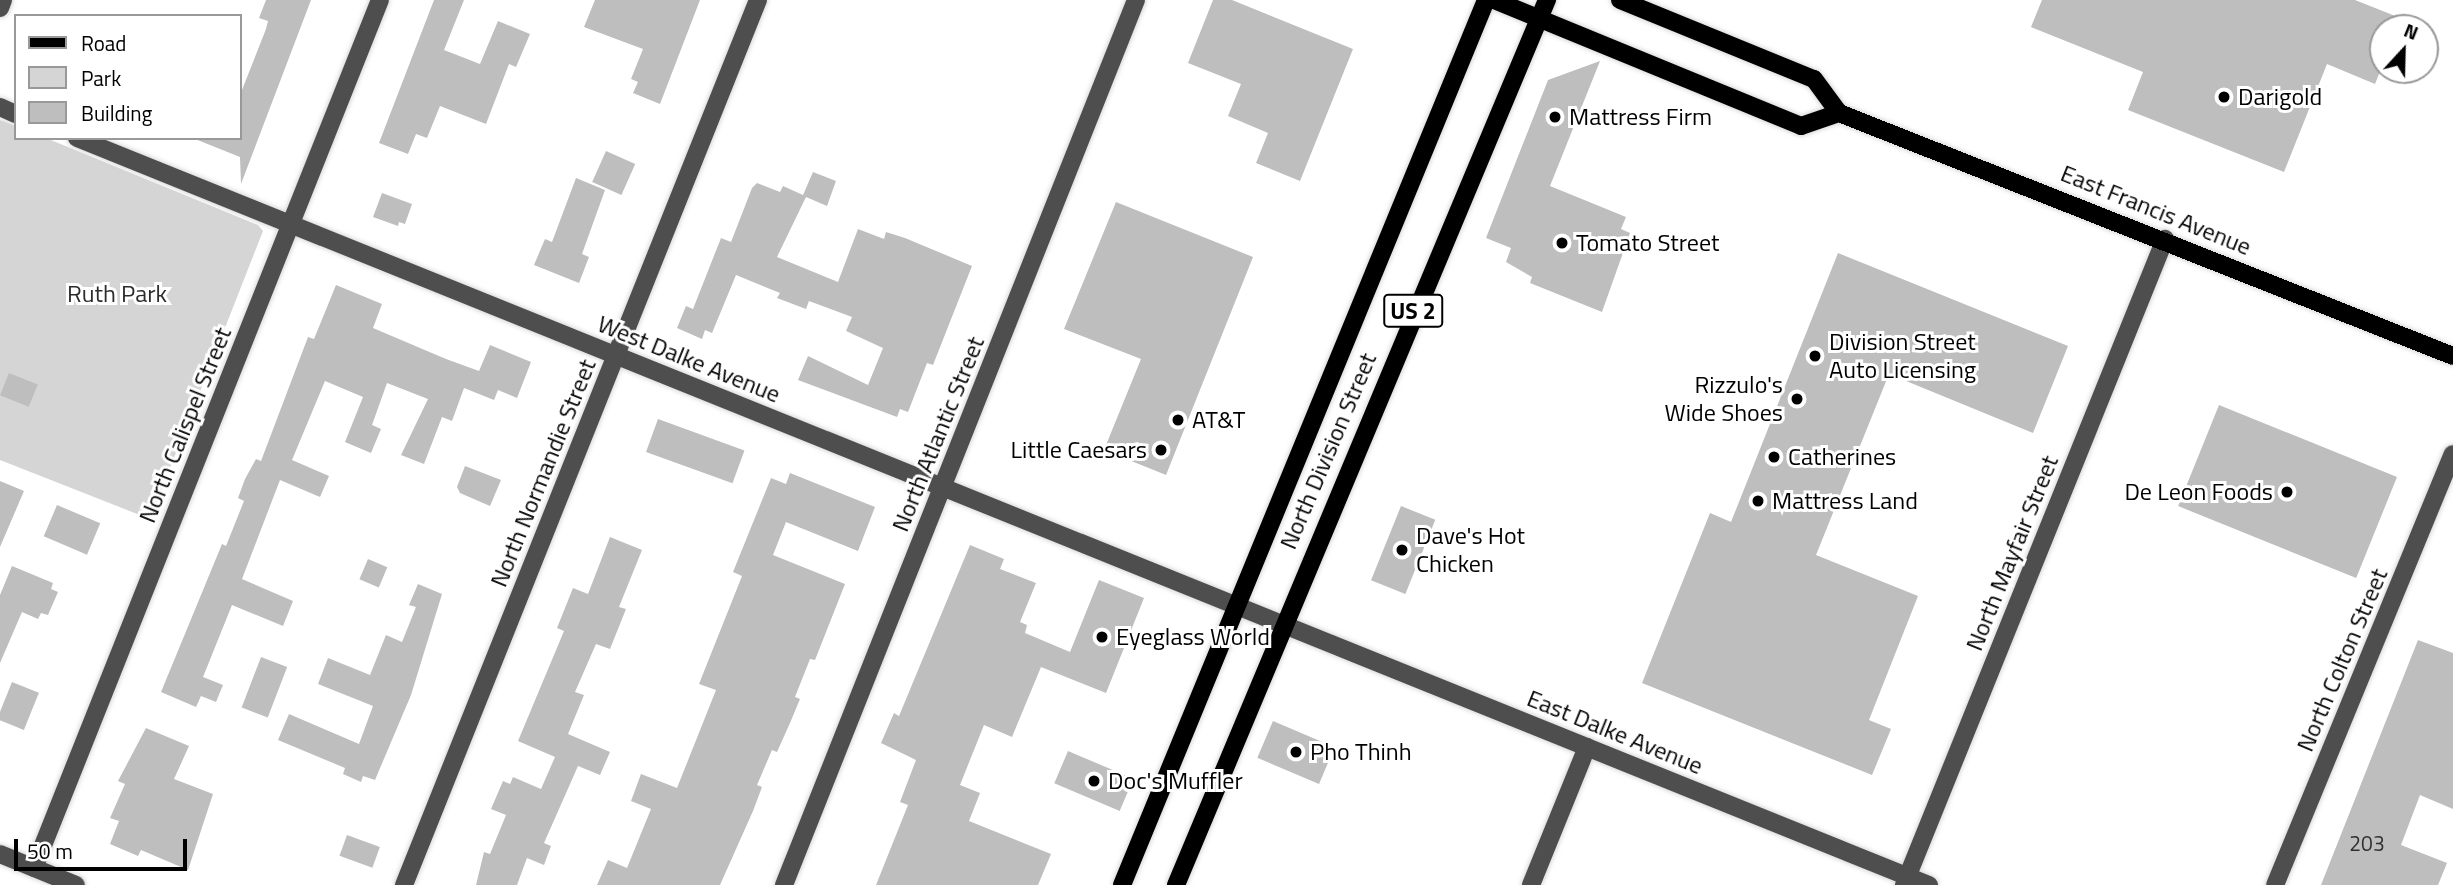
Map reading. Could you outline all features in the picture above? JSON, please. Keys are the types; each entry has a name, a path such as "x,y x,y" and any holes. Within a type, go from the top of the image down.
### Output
{"main road":[{"name":"North Division Street","path":"1122,885 1486,0"},
{"path":"1494,0 1801,127 1839,113 1814,79 1620,0"},
{"name":"North Division Street","path":"1176,885 1283,624 1547,0"},
{"name":"East Francis Avenue","path":"1839,113 2165,239 2453,356"}],"street":[{"path":"0,8 3,0"},
{"name":"North Calispel Street","path":"34,868 380,0"},
{"name":"North Normandie Street","path":"404,885 758,0"},
{"name":"North Atlantic Street","path":"784,885 1136,0"},
{"name":"West Dalke Avenue","path":"82,140 1283,624"},
{"name":"North Mayfair Street","path":"1906,881 2165,239"},
{"name":"North Colton Street","path":"2275,885 2453,454"},
{"name":"East Dalke Avenue","path":"1283,624 1587,747 1906,881 1929,885"},
{"path":"1531,885 1587,747"},
{"path":"0,854 76,885"}],"green space":[{"name":"Ruth Park","path":"0,120 14,125 14,140 51,140 258,225 263,231 150,519 0,460"}],"building":[{"path":"266,0 311,0 241,184 240,157 198,140 242,140 242,90 268,21 259,18"},
{"path":"434,0 464,0 444,50 480,64 498,21 530,34 516,67 509,64 486,124 440,106 427,138 416,134 408,154 379,143"},
{"path":"595,0 700,0 660,104 633,93 638,82 631,79 643,49 584,27"},
{"path":"1213,0 1232,0 1353,49 1300,181 1256,163 1268,133 1228,116 1241,84 1188,63"},
{"name":"Darigold","path":"2042,0 2355,0 2390,14 2369,14 2369,82 2327,64 2284,172 2128,110 2143,72 2031,27"},
{"name":"Tomato Street","path":"1600,61 1550,186 1626,217 1621,229 1630,233 1602,312 1530,283 1532,277 1506,262 1511,248 1486,238 1548,80"},
{"path":"606,151 635,164 621,195 592,182"},
{"path":"813,172 836,181 827,206 806,197 777,257 838,282 858,229 884,239 886,232 905,238 972,266 933,365 927,363 908,412 900,409 897,417 798,380 808,356 868,385 883,348 846,331 852,317 809,301 806,309 777,298 780,293 736,275 712,333 705,330 702,339 677,328 686,306 693,309 721,238 731,242 752,188 757,183 780,192 783,186 803,195"},
{"path":"576,178 605,190 582,254 589,257 579,283 534,265 545,239 552,242"},
{"path":"382,193 412,204 405,224 399,222 398,226 373,217"},
{"path":"1116,202 1253,257 1166,475 1104,450 1141,359 1064,329"},
{"path":"1838,253 2068,346 2033,433 1889,374 1816,555 1918,596 1869,720 1891,729 1872,775 1642,683 1710,513 1731,522"},
{"path":"336,285 382,304 373,328 446,359 479,371 490,345 531,362 517,398 498,390 494,400 464,388 452,421 442,417 424,464 401,455 428,399 387,383 372,425 381,429 371,453 345,442 363,397 325,381 292,460 329,476 320,497 280,480 242,579 293,601 283,626 232,605 203,677 223,685 216,702 201,696 196,707 161,692 222,544 226,546 244,501 238,498 245,479 256,459 261,461 308,337 314,339"},
{"path":"9,373 38,385 29,407 0,395"},
{"name":"De Leon Foods","path":"2219,405 2397,477 2356,578 2178,506"},
{"path":"658,419 744,450 732,483 646,452"},
{"path":"465,466 501,480 490,506 460,493 457,487"},
{"path":"790,473 875,507 858,551 786,522 773,555 845,584 815,660 810,659 795,697 800,699 790,723 777,752 772,750 757,785 762,787 720,885 597,885 608,860 627,868 651,809 631,801 641,774 677,788 716,690 699,684 742,576 733,572 771,478 786,484"},
{"path":"0,481 24,491 0,547"},
{"path":"57,505 100,523 87,555 44,536"},
{"name":"Dave's Hot Chicken","path":"1401,506 1435,520 1405,594 1371,580"},
{"path":"610,537 642,550 619,607 626,609 610,649 596,644 575,692 584,695 568,734 610,752 600,775 578,766 544,843 551,846 544,865 527,858 517,885 476,885 484,852 490,854 506,815 491,809 503,781 510,784 513,777 541,789 555,757 518,741 564,631 557,628 573,588 588,594"},
{"path":"970,545 1004,559 1000,569 1036,583 1020,622 1027,625 1025,633 1070,652 1099,580 1144,598 1106,693 1041,667 1012,737 984,725 960,785 980,793 969,821 1051,854 1038,885 876,885 908,805 900,802 916,760 881,743 894,713 899,716"},
{"path":"368,559 387,567 379,587 359,579"},
{"path":"12,566 53,583 51,589 58,592 48,615 41,613 38,619 22,612 0,663 0,595"},
{"path":"418,584 442,594 411,695 375,780 363,776 361,782 343,774 345,768 278,740 289,714 359,744 373,706 318,684 328,658 370,675 386,635 402,642 416,607 409,605"},
{"path":"2418,640 2453,653 2453,809 2420,795 2401,845 2447,863 2438,885 2321,885"},
{"path":"261,657 287,667 268,717 242,707"},
{"path":"12,682 39,693 24,730 0,720 0,712"},
{"name":"Pho Thinh","path":"1273,721 1335,747 1319,784 1257,758"},
{"path":"146,728 189,746 174,779 213,794 188,870 141,850 138,856 110,844 119,821 110,818 125,784 118,781"},
{"name":"Doc's Muffler","path":"1068,751 1133,779 1120,811 1054,783"},
{"path":"347,835 380,847 372,868 339,856"}],"place":[{"name":"Darigold","path":"2224,97"},
{"name":"Mattress Firm","path":"1555,117"},
{"name":"Tomato Street","path":"1562,243"},
{"name":"Division Street Auto Licensing","path":"1815,356"},
{"name":"Rizzulo's Wide Shoes","path":"1797,399"},
{"name":"AT&T","path":"1178,420"},
{"name":"Little Caesars","path":"1161,450"},
{"name":"Catherines","path":"1774,457"},
{"name":"De Leon Foods","path":"2287,492"},
{"name":"Mattress Land","path":"1758,501"},
{"name":"Dave's Hot Chicken","path":"1402,550"},
{"name":"Eyeglass World","path":"1102,637"},
{"name":"Pho Thinh","path":"1296,752"},
{"name":"Doc's Muffler","path":"1094,781"}]}
